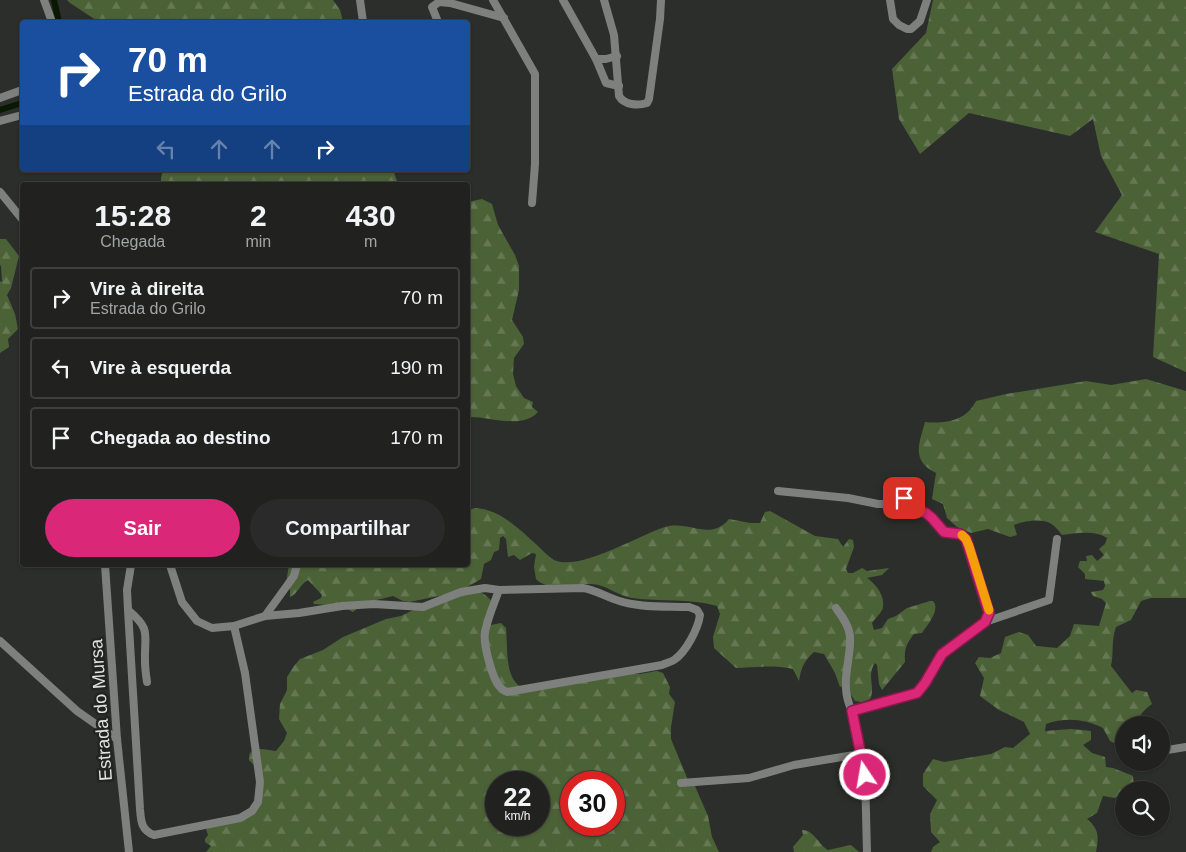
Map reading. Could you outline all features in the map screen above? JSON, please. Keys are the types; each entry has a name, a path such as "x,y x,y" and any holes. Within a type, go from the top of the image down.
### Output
{"street":[{"path":"44,0 51,20"},
{"path":"360,0 362,20"},
{"path":"493,0 535,74 535,164 532,203"},
{"path":"562,0 596,59 606,83 619,86"},
{"path":"604,0 614,35 619,96 624,102 644,104 649,99 661,0"},
{"path":"890,0 893,19 907,29 911,29 920,21 927,0"},
{"path":"437,20 432,12 432,7 438,2 450,3 504,18"},
{"path":"596,59 617,56"},
{"path":"0,98 20,91"},
{"path":"0,121 20,115"},
{"path":"0,192 20,217"},
{"path":"778,491 848,498 878,504 889,504 904,498 916,510 926,513 932,518 944,532 960,534 966,539 988,608 988,618 985,622"},
{"path":"852,711 917,693 942,654 985,622 1046,603 1049,600 1057,539"},
{"name":"Estrada do Mursa","path":"106,567 117,739 128,852"},
{"path":"131,567 127,590 140,809 142,826 147,832 154,835 240,818 252,811 258,802 260,782 245,673 234,626"},
{"path":"171,567 182,602 197,621 212,628 234,626 265,616 342,606 366,604 423,606 461,592 485,588 499,590 583,588 636,605 689,607 696,610 700,615 699,625 680,654 674,660 662,665 508,692 500,688 495,680 487,653 485,634 488,619 499,590"},
{"path":"265,616 294,576 296,567"},
{"path":"836,608 850,632 851,648 845,688 852,711 865,775 866,852"},
{"path":"128,610 139,619 145,631 147,682"},
{"path":"0,641 77,711 117,739"},
{"path":"1170,750 1186,747"},
{"path":"681,784 749,778 794,765 860,754"}],"green space":[{"path":"67,0 333,0 340,10 342,20 96,20"},
{"path":"933,0 1186,0 1186,372 1153,357 1159,254 1095,232 1122,195 1101,156 1093,119 1070,136 969,113 920,154 899,119 892,69 926,33"},
{"path":"162,172 394,172 398,182 161,182"},
{"path":"482,199 492,204 498,225 519,266 519,290 512,320 523,337 524,344 514,358 513,374 516,386 524,398 533,402 532,407 538,412 523,420 505,421 470,417 470,202"},
{"path":"0,239 6,239 19,256 11,288 7,295 15,314 18,329 8,339 9,347 0,353 0,281 2,282"},
{"path":"1146,379 1186,391 1186,598 1151,598 1141,601 1131,620 1116,627 1111,666 1132,693 1136,690 1147,692 1152,704 1140,716 1115,716 1115,742 1110,741 1103,728 1082,721 1061,720 1053,722 1046,724 1045,731 1071,729 1091,731 1091,740 1083,745 1092,753 1105,757 1106,767 1133,776 1133,781 1115,781 1115,798 1103,796 1097,813 1087,819 1096,830 1098,842 1096,852 931,852 933,847 940,842 931,832 930,814 937,800 923,786 923,774 933,759 944,762 991,754 1005,747 1013,748 1030,734 1024,722 999,710 980,696 984,678 975,663 979,657 990,658 1001,653 1005,637 1019,632 1028,635 1036,646 1057,648 1070,636 1074,624 1099,626 1106,603 1102,599 1093,596 1091,592 1103,590 1105,586 1104,581 1085,579 1085,574 1078,567 1080,561 1087,561 1086,556 1092,555 1097,561 1104,555 1099,549 1105,544 1107,538 1091,533 1062,535 1052,524 1037,520 1014,525 1017,535 1010,537 988,529 971,533 957,527 947,518 943,504 932,499 936,473 923,463 919,451 925,422 947,422 954,420 967,413 976,401 1006,394 1086,381 1111,385"},
{"path":"476,508 502,516 554,560 565,562 593,557 665,527 683,526 707,530 722,526 729,519 760,523 765,512 770,511 815,536 838,539 843,547 849,539 853,540 854,547 846,569 848,573 853,573 862,568 867,571 889,568 882,575 867,578 877,588 883,601 882,610 872,623 874,630 882,628 888,619 907,608 933,601 935,609 922,633 914,634 909,641 905,651 905,662 882,690 875,663 871,672 872,695 870,699 862,702 855,701 845,685 840,687 835,673 824,654 814,652 811,655 804,665 799,681 793,669 772,667 736,668 714,648 713,637 720,614 717,606 686,601 632,598 603,586 592,584 555,586 541,583 536,579 534,567 536,554 532,553 520,560 514,555 508,557 506,539 503,536 500,538 499,550 494,552 491,560 484,564 481,579 462,590 482,593 492,602 490,623 491,625 501,623 506,628 509,669 516,682 521,687 625,673 640,674 657,671 663,673 670,687 669,694 675,702 671,739 688,780 694,784 708,816 712,837 719,852 206,852 211,846 205,842 208,835 206,829 211,825 250,811 259,802 255,766 249,760 249,755 258,749 276,751 284,741 287,733 279,719 280,704 287,690 287,677 300,659 323,650 343,637 386,619 401,616 444,595 409,602 393,596 364,603 353,612 342,606 314,604 313,602 321,598 322,595 308,580 290,597 290,590 286,583 289,567 470,567 470,510"},
{"path":"802,830 810,832 828,850 851,845 859,852 794,852 793,847 803,835"}],"waterway":[{"path":"54,0 59,20"},
{"path":"0,110 20,104"}],"slow traffic":[{"path":"962,535 969,546 989,610"}],"route":[{"path":"865,775 852,711 917,693 922,688 942,654 985,622 989,613 966,539 960,534 944,532 932,518 926,513 916,510 904,498"}]}
